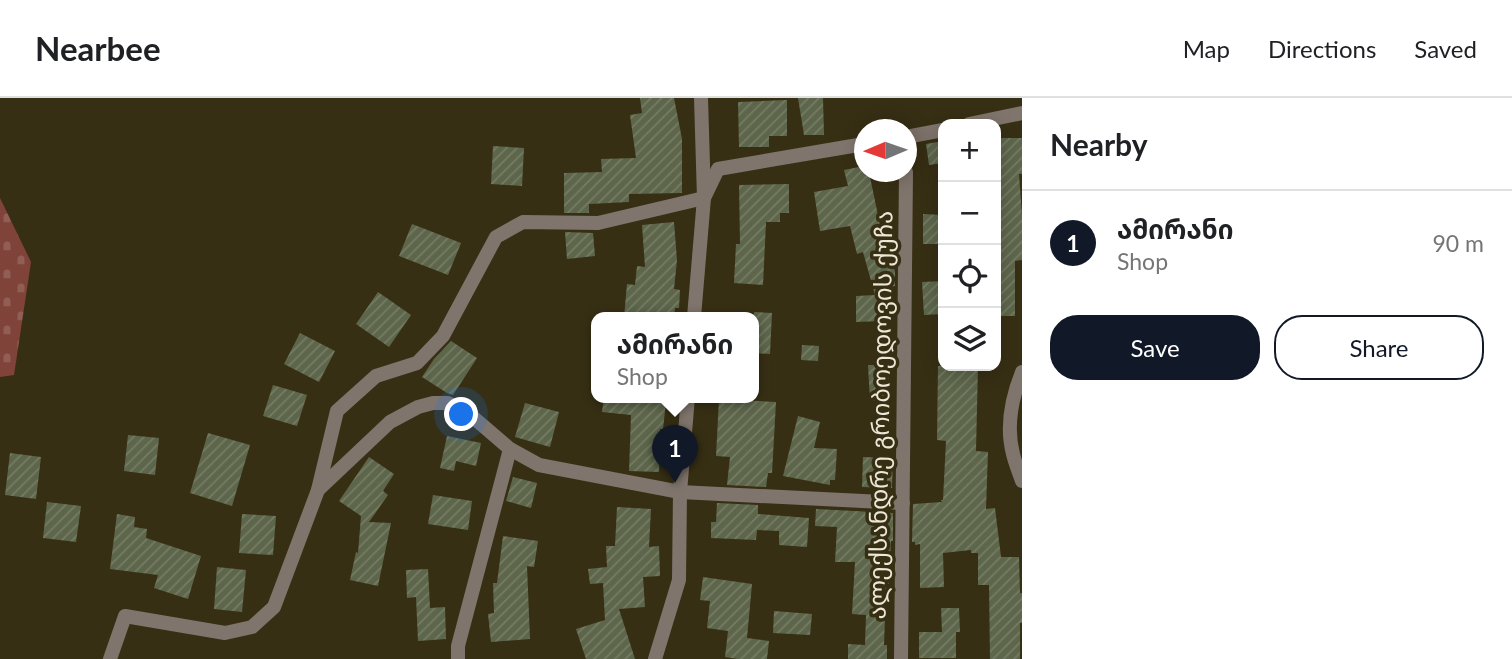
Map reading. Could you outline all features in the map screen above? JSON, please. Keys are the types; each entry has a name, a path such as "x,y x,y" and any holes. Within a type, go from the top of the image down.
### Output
{"street":[{"path":"694,312 704,198 701,98"},
{"path":"993,119 1022,113"},
{"path":"917,135 938,131"},
{"path":"718,169 854,146"},
{"path":"702,149 718,169"},
{"path":"704,198 718,169"},
{"name":"ალექსანდრე გრიბოედოვის ქუჩა","path":"901,659 906,182"},
{"path":"110,659 125,616 225,633 252,627 274,607 318,490 337,411 376,376 417,363 443,336 496,237 523,222 598,223 704,198"},
{"path":"1022,372 1015,389 1010,420 1012,453 1022,481"},
{"path":"318,490 390,422 418,407 448,403 467,412 510,449 539,465 680,492 904,503"},
{"path":"654,659 679,579 680,492 687,403"},
{"path":"458,659 458,646 510,449"}],"green space":[{"path":"0,198 31,262 14,375 0,377"}],"building":[{"path":"640,98 674,98 682,139 682,193 629,194 629,202 589,204 589,213 564,213 564,173 602,172 601,159 636,158 630,115 642,113"},
{"path":"798,98 823,98 824,135 804,135"},
{"path":"787,100 787,136 769,136 769,147 739,147 738,102"},
{"path":"1001,138 1022,138 1022,174 1019,174 1022,260 1015,261 1015,316 1001,316"},
{"path":"938,142 938,164 929,165 926,144"},
{"path":"493,146 524,148 522,186 491,184"},
{"path":"854,168 854,182 871,182 880,225 884,223 895,272 895,286 888,287 889,329 884,330 882,321 856,322 856,296 875,295 863,252 857,254 850,226 820,231 814,192 848,186 844,170"},
{"path":"789,184 789,213 780,213 780,222 766,222 763,285 734,283 736,244 740,244 739,185"},
{"path":"923,214 938,215 938,244 923,244"},
{"path":"674,222 677,260 674,289 680,290 679,308 675,308 675,312 624,312 627,284 635,285 637,266 645,267 642,225"},
{"path":"412,224 461,243 448,275 399,256"},
{"path":"565,232 593,233 595,256 567,259"},
{"path":"938,281 938,314 924,315 922,282"},
{"path":"378,292 411,315 389,347 356,324"},
{"path":"759,312 772,313 770,354 759,353"},
{"path":"300,333 335,351 319,382 284,364"},
{"path":"451,341 477,358 453,395 422,377"},
{"path":"802,345 819,346 818,361 801,360"},
{"path":"868,365 888,365 890,400 870,401"},
{"path":"938,366 938,371 978,371 976,451 988,452 986,509 995,508 1001,557 1019,557 1022,593 1020,659 990,659 989,585 978,585 978,553 971,553 971,550 943,553 944,587 920,588 920,544 915,545 915,542 912,542 913,504 943,500 946,441 937,440"},
{"path":"273,385 307,395 297,426 263,416"},
{"path":"776,402 772,473 768,473 766,487 727,485 730,457 716,456 719,403"},
{"path":"525,403 559,412 550,447 515,437"},
{"path":"603,403 666,403 663,429 660,429 659,472 629,471 631,415 602,412"},
{"path":"798,416 820,422 814,448 837,449 835,480 830,480 830,485 783,476"},
{"path":"208,433 250,445 232,506 190,493"},
{"path":"128,435 159,438 155,475 124,471"},
{"path":"447,436 481,443 476,466 456,461 454,471 440,468"},
{"path":"10,453 41,457 36,499 5,495"},
{"path":"369,457 394,474 383,491 388,495 369,522 391,523 378,586 350,580 356,552 358,553 361,516 339,501"},
{"path":"863,457 893,458 892,488 862,487"},
{"path":"513,477 537,483 531,508 506,501"},
{"path":"433,495 472,501 468,530 428,524"},
{"path":"47,502 81,506 76,542 43,538"},
{"path":"717,503 758,505 758,514 809,518 807,547 779,545 779,531 757,530 756,540 711,538 711,522 716,522"},
{"path":"617,507 651,509 649,547 659,546 660,576 643,577 645,607 619,609 635,659 586,659 576,629 605,620 603,583 590,584 588,569 607,567 606,546 615,546"},
{"path":"816,509 893,513 893,541 885,618 884,645 887,645 887,659 848,659 848,644 865,645 866,615 852,614 855,562 835,562 837,527 815,526"},
{"path":"117,514 135,517 134,527 147,529 146,538 201,556 188,599 154,588 158,575 110,569"},
{"path":"242,514 276,516 273,555 239,553"},
{"path":"503,536 538,541 534,567 527,566 530,639 491,642 488,614 494,613 493,583 497,583"},
{"path":"217,567 246,570 242,612 214,609"},
{"path":"428,569 430,608 445,607 446,639 418,641 416,597 407,598 406,570"},
{"path":"703,577 752,584 747,638 769,641 767,659 725,657 728,631 707,628 710,601 700,600"},
{"path":"941,608 959,608 960,632 956,632 956,658 919,658 919,632 942,632"},
{"path":"774,611 812,614 810,635 773,633"}],"place":[{"name":"ამირანი","path":"675,483"}]}
